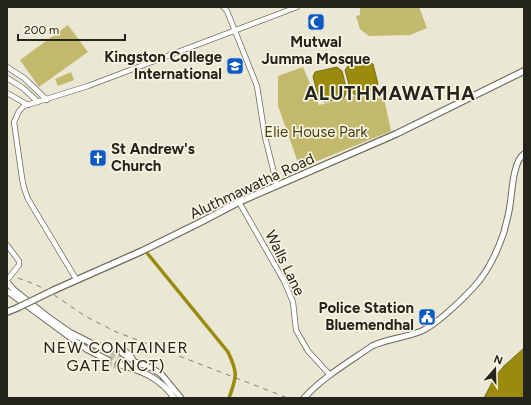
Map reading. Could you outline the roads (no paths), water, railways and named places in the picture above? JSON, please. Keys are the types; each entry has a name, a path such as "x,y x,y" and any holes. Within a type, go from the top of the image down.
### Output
{"main road":[{"name":"Aluthmawatha Road","path":"7,312 76,279 142,251 239,202 396,134 524,71"},
{"path":"304,398 330,375 378,343 422,331 473,288 484,275 494,258 508,217 511,189 517,162 524,154"},
{"path":"7,291 86,349 110,354 95,344 71,333 48,317 14,290 8,279"},
{"path":"174,398 167,388 158,381 133,368 120,358 129,353 136,362 152,368 162,375 181,398"}],"street":[{"path":"223,7 227,11 257,86 265,137 277,185"},
{"path":"76,279 28,199 24,188 14,122 19,111 24,106 88,86 297,7"},
{"path":"7,67 24,78 47,100"},
{"path":"7,78 23,88 38,102"},
{"path":"7,93 28,105"},
{"name":"Walls Lane","path":"239,202 284,281 292,302 296,330 308,351 330,375"},
{"path":"7,245 19,261 19,265 16,270 8,279"}],"waterway":[{"path":"147,253 228,352 235,370 234,384 229,398"}],"tunnel":[{"path":"114,346 123,349"},
{"path":"111,353 121,356"},
{"path":"110,356 119,360"},
{"path":"107,363 117,367"}],"railway":[{"path":"18,278 37,285 85,316 114,331 288,398"}],"place":[{"name":"Mutwal Jumma Mosque","path":"316,22"},
{"name":"Kingston College International","path":"235,66"},
{"name":"St Andrew's Church","path":"98,158"},
{"name":"Police Station Bluemendhal","path":"427,317"}],"district":[{"name":"ALUTHMAWATHA","path":"390,93"},
{"name":"NEW CONTAINER GATE (NCT)","path":"116,356"}],"park label":[{"name":"Elie House Park","path":"316,132"}]}
